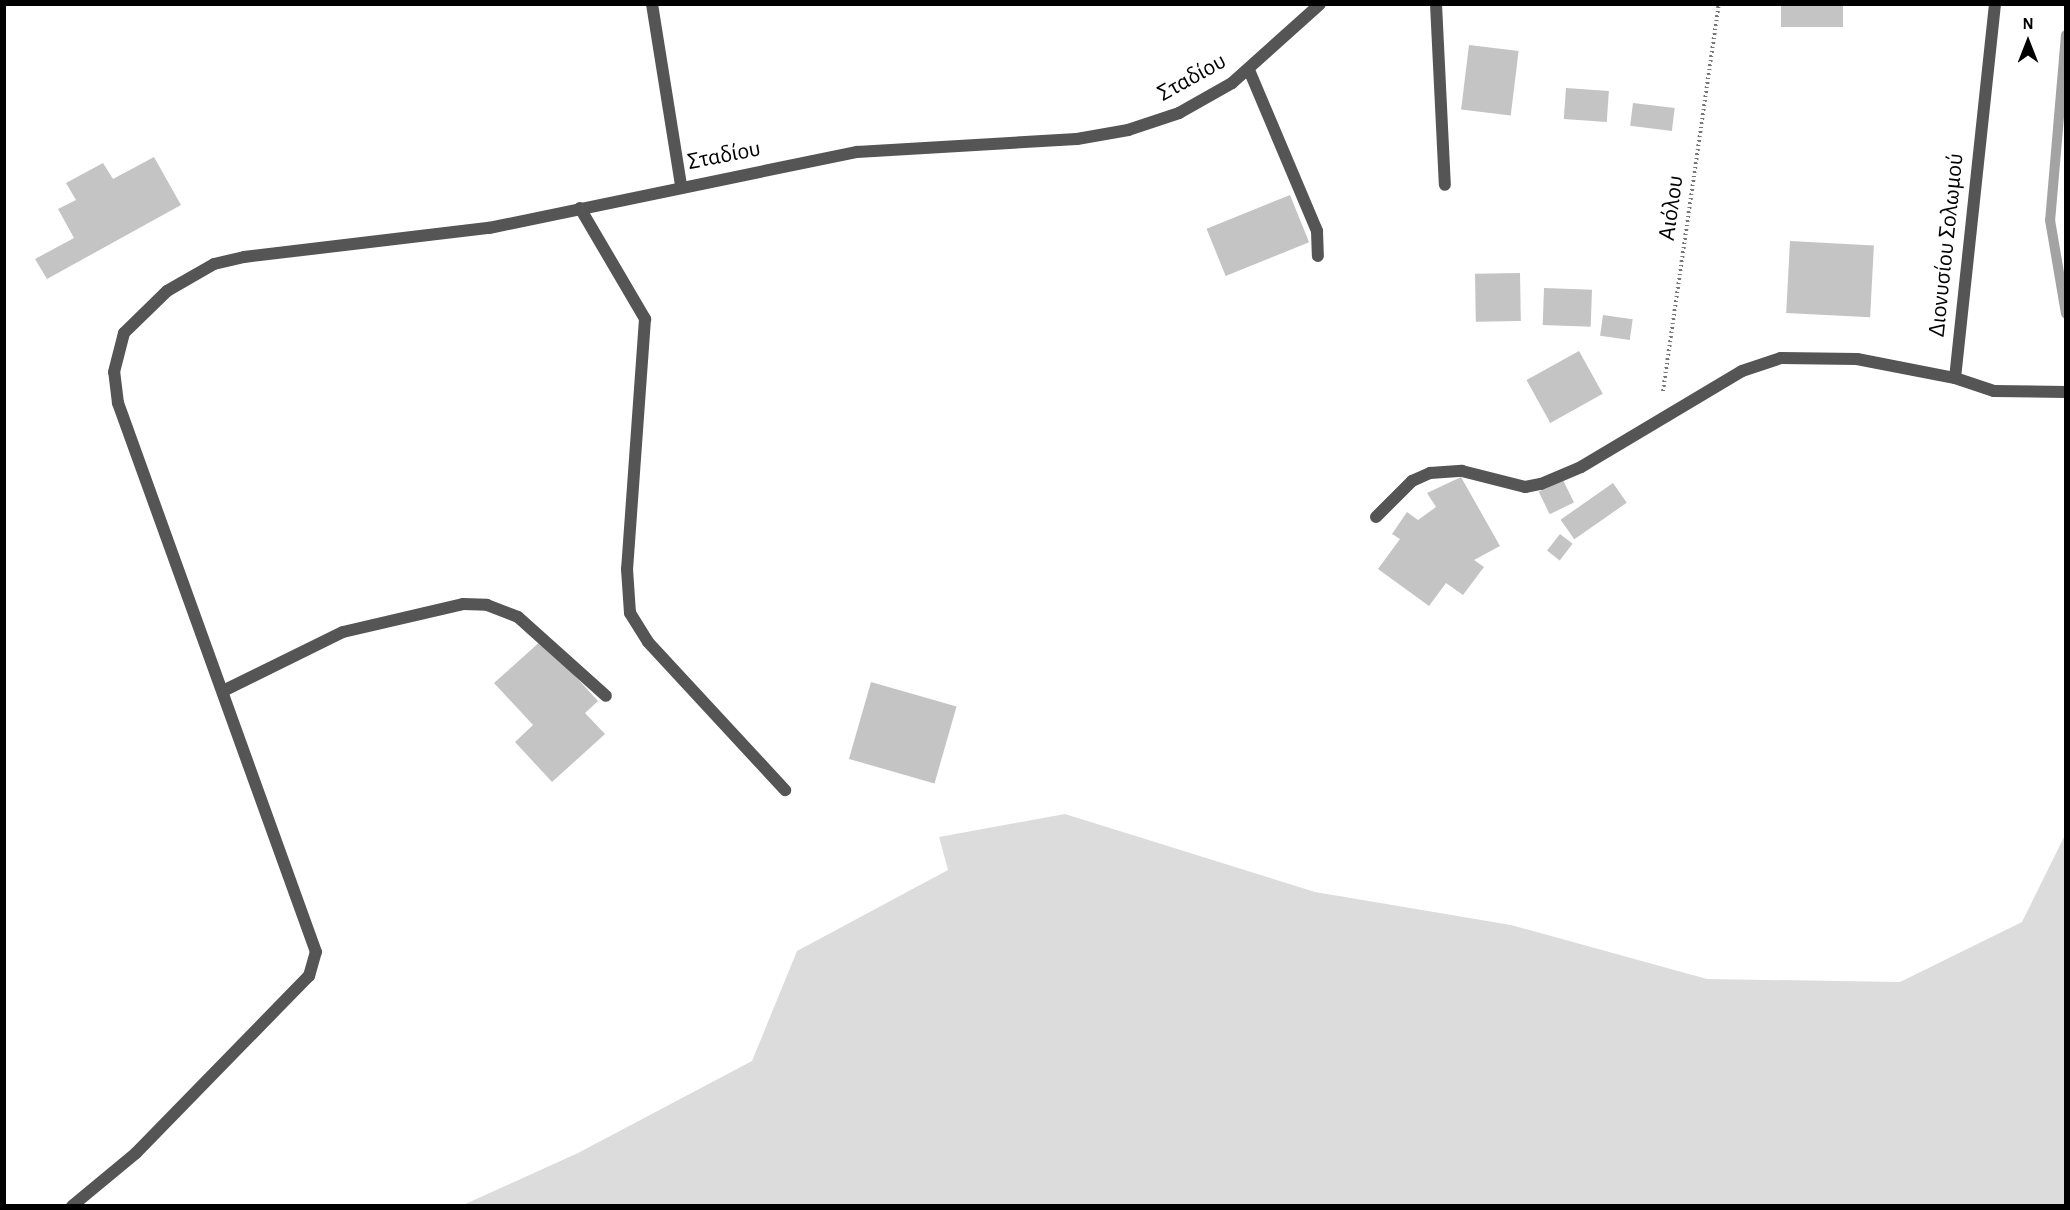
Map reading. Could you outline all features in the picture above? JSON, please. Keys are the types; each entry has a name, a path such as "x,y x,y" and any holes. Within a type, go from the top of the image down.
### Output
{"street":[{"path":"651,4 681,185"},
{"name":"Σταδίου","path":"225,690 118,403 114,372 124,333 167,291 214,264 489,228 681,185 904,146 1077,139 1128,130 1179,113 1249,70 1320,4"},
{"path":"1436,4 1445,185"},
{"name":"Διονυσίου Σολωμού","path":"1955,378 1995,4"},
{"path":"1249,70 1317,231 1318,256"},
{"path":"580,208 645,319 627,569 630,614 648,642 784,790"},
{"path":"1376,517 1413,482 1431,473 1462,471 1525,487 1541,484 1581,467 1660,416 1742,371 1781,358 1848,358 1955,378 1994,391 2066,392"},
{"path":"72,1206 136,1153 314,965 313,939 225,690 343,632 463,604 487,605 518,617 606,696"}],"path":[{"name":"Αιόλου","path":"1660,416 1719,4"}],"shaded area":[{"path":"1065,814 1315,892 1511,925 1707,979 1900,982 2022,922 2065,835 2065,1205 463,1205 578,1153 752,1061 797,951 948,870 939,837"}],"building":[{"path":"1781,4 1843,4 1843,27 1781,27"},
{"path":"1469,45 1519,51 1511,116 1461,110"},
{"path":"1566,88 1609,91 1607,122 1564,119"},
{"path":"1633,103 1675,108 1672,131 1630,126"},
{"path":"154,157 181,205 47,279 35,259 74,238 58,209 76,200 66,183 103,163 113,179"},
{"path":"1290,195 1309,242 1226,276 1207,229"},
{"path":"1790,241 1874,245 1870,317 1786,313"},
{"path":"1520,273 1521,321 1476,322 1475,274"},
{"path":"1544,288 1592,290 1591,327 1543,325"},
{"path":"1603,315 1633,319 1630,340 1600,336"},
{"path":"1579,351 1603,394 1550,423 1527,380"},
{"path":"1461,477 1500,546 1474,560 1484,567 1463,595 1446,583 1429,606 1378,569 1400,539 1392,534 1407,512 1418,520 1436,507 1427,493"},
{"path":"1563,480 1574,502 1550,514 1539,492"},
{"path":"1613,483 1627,503 1574,539 1561,520"},
{"path":"1560,534 1573,544 1560,560 1547,551"},
{"path":"542,640 598,701 585,713 605,734 552,782 515,742 533,725 494,683"},
{"path":"871,682 957,707 935,783 849,759"}],"waterway":[{"path":"2066,35 2050,220 2066,314"}]}
